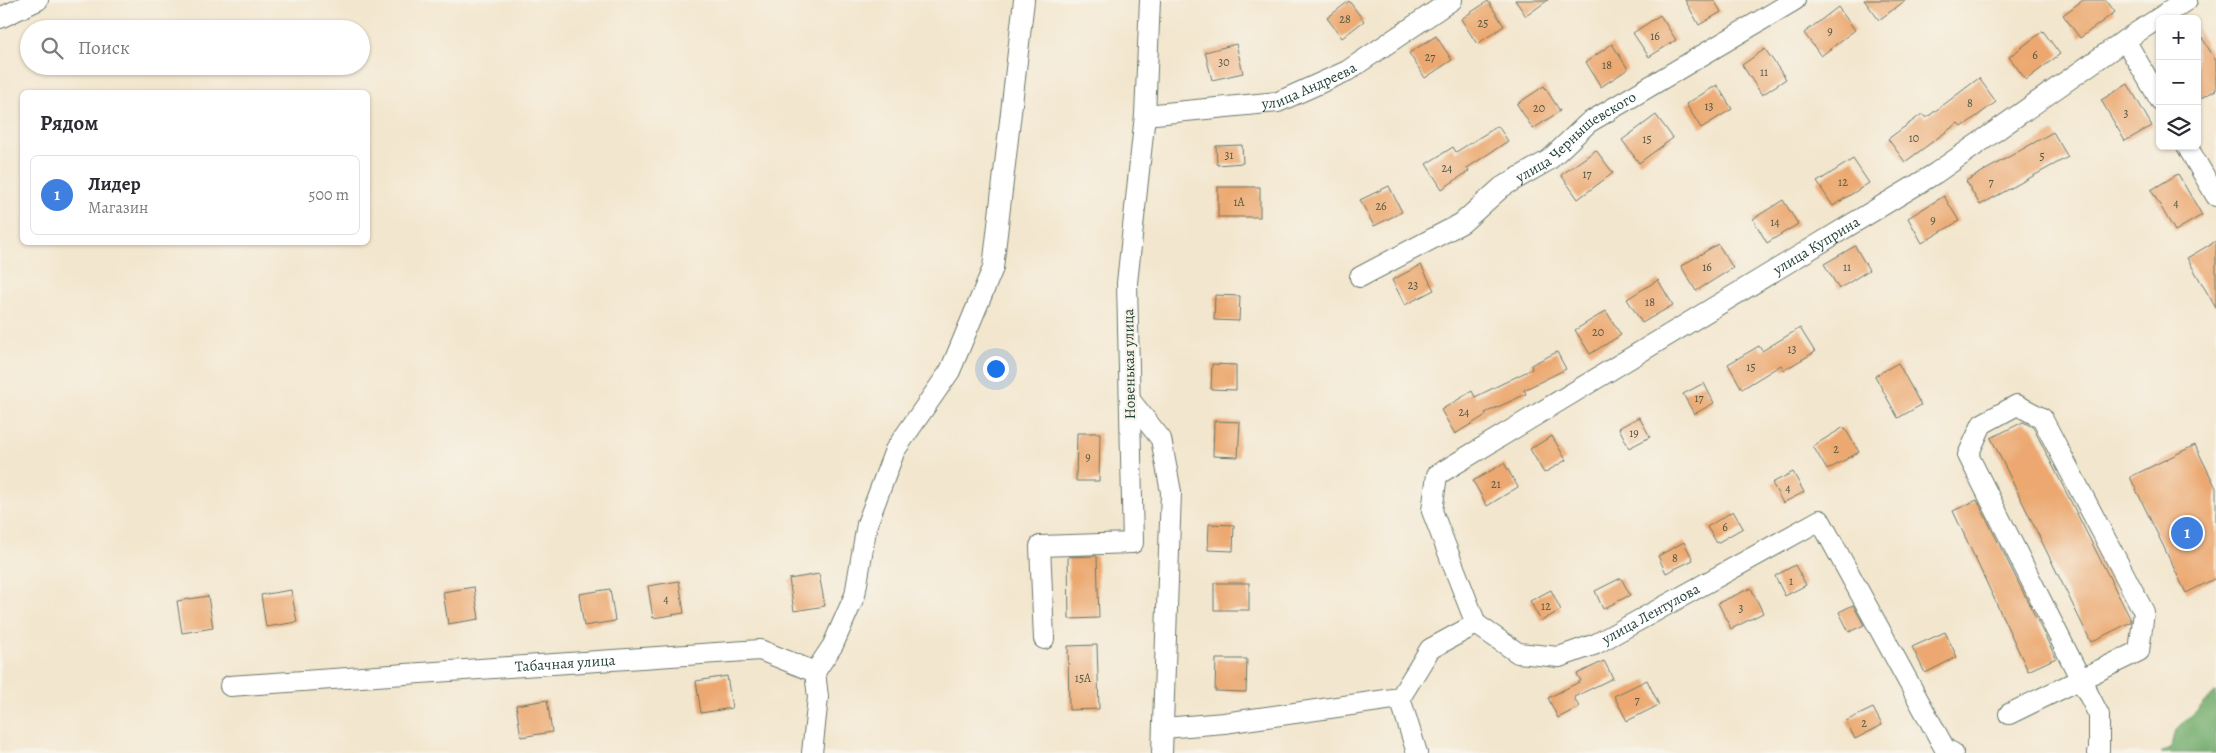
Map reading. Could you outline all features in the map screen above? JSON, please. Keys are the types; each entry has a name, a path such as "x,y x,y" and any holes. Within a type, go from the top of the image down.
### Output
{"street":[{"path":"0,18 38,0"},
{"path":"812,753 818,697 815,672 833,645 855,595 867,524 895,450 950,371 994,268 1024,0"},
{"name":"Новенькая улица","path":"1044,639 1040,546 1133,543 1127,283 1145,115 1150,0"},
{"name":"улица Андреева","path":"1145,115 1278,102 1346,71 1452,0"},
{"name":"улица Чернышевского","path":"1360,277 1462,223 1502,187 1549,160 1588,123 1795,0"},
{"name":"улица Куприна","path":"1476,624 1432,511 1436,475 1936,173 2125,40 2187,0"},
{"path":"2125,40 2156,93"},
{"path":"2189,150 2216,196"},
{"path":"1130,400 1161,439 1171,492 1162,753"},
{"path":"2008,714 2081,680 2138,650 2144,612 2042,418 2017,405 1982,424 1968,455 2081,680 2099,715 2100,750 2098,753"},
{"name":"улица Лентулова","path":"1476,624 1518,653 1558,657 1596,644 1820,520 1945,752"},
{"path":"1417,753 1400,698 1430,650 1476,624"},
{"name":"Табачная улица","path":"230,686 760,650 815,672"},
{"path":"1164,728 1224,723 1400,698"}],"green space":[{"path":"2216,692 2216,753 2161,753 2172,746 2176,730"}],"building":[{"path":"1515,0 1548,0 1526,16"},
{"path":"1685,0 1714,0 1721,12 1699,25"},
{"path":"1864,0 1906,0 1879,20"},
{"path":"2083,0 2106,0 2115,12 2080,38 2063,15"},
{"path":"1349,1 1364,21 1342,38 1327,18"},
{"path":"1488,1 1504,26 1477,44 1461,19"},
{"path":"1838,7 1855,30 1821,56 1804,33"},
{"path":"1660,15 1676,40 1649,57 1633,33"},
{"path":"2043,31 2060,54 2026,80 2009,57"},
{"path":"1436,36 1452,60 1425,78 1409,53"},
{"path":"2201,36 2216,61 2216,90 2201,98"},
{"path":"1236,44 1243,73 1212,80 1205,52"},
{"path":"1612,44 1628,69 1601,87 1586,62"},
{"path":"1765,49 1786,79 1762,95 1742,65"},
{"path":"1979,78 1996,102 1962,127 1958,123 1905,162 1888,139 1922,114 1926,118"},
{"path":"2128,84 2152,126 2125,141 2101,100"},
{"path":"1717,85 1732,109 1701,128 1686,104"},
{"path":"1544,86 1560,111 1533,129 1517,104"},
{"path":"1656,115 1673,138 1639,163 1622,140"},
{"path":"1498,126 1508,141 1467,168 1469,171 1442,189 1426,164 1453,147 1456,152"},
{"path":"2053,132 2068,157 1980,205 1966,181"},
{"path":"1242,145 1243,163 1217,165 1216,146"},
{"path":"1596,150 1613,173 1578,199 1561,175"},
{"path":"1853,159 1869,183 1833,206 1817,182"},
{"path":"2178,174 2202,215 2175,231 2151,190"},
{"path":"1389,186 1402,212 1374,226 1360,200"},
{"path":"1218,187 1260,187 1260,217 1218,217"},
{"path":"1944,196 1959,221 1922,243 1908,218"},
{"path":"1783,200 1798,224 1767,243 1753,219"},
{"path":"2216,241 2216,308 2187,258"},
{"path":"1718,244 1733,268 1696,291 1681,266"},
{"path":"1855,246 1869,270 1839,289 1824,264"},
{"path":"1421,265 1434,290 1405,305 1392,280"},
{"path":"1658,280 1673,305 1642,323 1627,299"},
{"path":"1215,295 1240,296 1239,321 1214,320"},
{"path":"1606,311 1621,335 1590,354 1575,330"},
{"path":"1800,328 1815,352 1784,370 1781,365 1742,389 1728,364 1759,346 1762,351"},
{"path":"1557,352 1566,369 1524,390 1526,394 1485,413 1486,415 1455,434 1441,410 1472,391 1475,397 1532,369 1531,365"},
{"path":"1898,363 1921,405 1898,418 1875,376"},
{"path":"1212,364 1236,365 1236,390 1211,389"},
{"path":"1704,383 1714,403 1694,414 1683,394"},
{"path":"1639,417 1650,437 1629,448 1619,428"},
{"path":"1214,421 1240,422 1238,457 1213,456"},
{"path":"2023,422 2033,427 2131,620 2131,622 2091,642 1991,438"},
{"path":"1844,427 1859,452 1827,470 1813,446"},
{"path":"1077,433 1100,433 1099,481 1076,481"},
{"path":"1552,436 1566,460 1544,473 1530,449"},
{"path":"2195,445 2216,488 2216,578 2186,593 2130,477"},
{"path":"1504,463 1518,487 1487,506 1473,481"},
{"path":"1793,472 1804,492 1783,503 1772,483"},
{"path":"1977,500 2056,658 2028,671 1953,511"},
{"path":"1733,511 1743,528 1717,543 1707,527"},
{"path":"1209,524 1234,525 1233,551 1208,550"},
{"path":"1684,542 1693,560 1666,573 1658,556"},
{"path":"1097,556 1099,618 1069,619 1068,557"},
{"path":"1795,565 1806,585 1785,596 1775,576"},
{"path":"819,574 825,606 794,611 789,579"},
{"path":"1621,578 1630,595 1603,609 1595,591"},
{"path":"679,581 684,613 653,618 648,586"},
{"path":"1214,583 1249,583 1249,610 1214,610"},
{"path":"474,587 479,619 448,624 443,592"},
{"path":"1751,588 1763,613 1731,629 1718,603"},
{"path":"610,589 615,621 584,626 579,594"},
{"path":"291,590 297,622 266,627 261,595"},
{"path":"1551,590 1561,610 1541,621 1530,601"},
{"path":"208,596 213,628 182,633 177,601"},
{"path":"1853,605 1864,625 1849,632 1839,612"},
{"path":"1945,632 1957,657 1925,673 1912,647"},
{"path":"1097,645 1099,709 1069,710 1068,646"},
{"path":"1216,659 1247,659 1246,692 1215,691"},
{"path":"1604,661 1613,678 1574,697 1579,707 1558,718 1548,698 1581,681 1577,674"},
{"path":"727,676 732,708 701,713 696,681"},
{"path":"1647,680 1659,705 1627,721 1614,696"},
{"path":"547,700 552,732 521,737 516,705"},
{"path":"1873,708 1882,725 1855,739 1846,721"}],"place":[{"name":"Лидер","path":"2187,533"}]}
